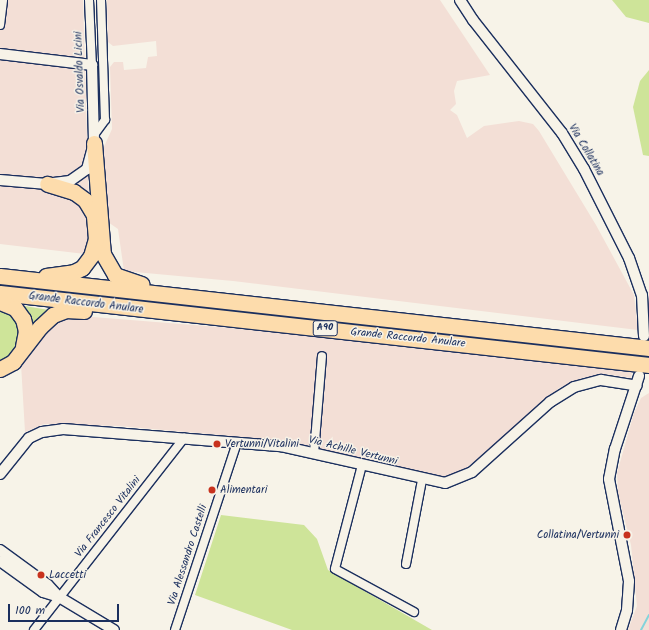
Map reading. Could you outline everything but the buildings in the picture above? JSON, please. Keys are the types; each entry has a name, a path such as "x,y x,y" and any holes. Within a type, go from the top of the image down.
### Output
{"highway":[{"path":"94,139 101,243 111,270 115,275 129,282 210,300"},
{"path":"2,276 33,277 74,272 84,265 91,256 96,233 95,219 91,208 80,195 47,184"},
{"name":"Grande Raccordo Anulare","path":"2,276 210,300 647,342"},
{"name":"Grande Raccordo Anulare","path":"0,292 644,370"},
{"path":"0,302 15,308 23,319 26,331 22,350"},
{"path":"0,369 10,365 44,322 63,310 162,311"}],"street":[{"path":"0,25 3,0"},
{"name":"Via Osvaldo Licini","path":"0,180 47,184 70,182 83,173 89,165 94,139 89,0"},
{"path":"94,139 105,120 102,0"},
{"name":"Via Collatina","path":"460,0 473,20 562,132 584,169 629,258 642,295 647,342"},
{"path":"0,54 92,65"},
{"path":"314,453 322,356"},
{"path":"621,630 627,610 628,575 609,479 617,444 644,370"},
{"name":"Via Achille Vertunni","path":"0,474 25,441 49,430 109,431 237,442 314,453 422,480 445,483 472,472 556,397 574,387 601,380 637,386"},
{"name":"Via Francesco Vitalini","path":"34,630 184,438"},
{"name":"Via Alessandro Castelli","path":"176,630 237,442"},
{"path":"362,465 335,569 414,612"},
{"path":"406,564 422,480"},
{"path":"0,550 46,588"},
{"path":"0,561 114,630"}],"shaded area":[{"path":"0,0 83,0 90,241 85,254 0,244"},
{"path":"107,0 440,0 490,75 457,81 454,91 456,104 450,110 457,115 467,138 484,126 519,121 533,124 539,131 596,225 634,295 638,330 233,281 124,271 118,229 105,220 103,149 112,129 110,67 114,62 123,62 124,70 146,68 148,57 157,56 156,41 113,46 108,42"},
{"path":"68,315 333,336 632,371 631,378 605,374 582,378 559,388 515,429 466,468 448,478 275,440 119,426 44,424 25,432 21,364 50,323"},
{"path":"649,393 649,630 628,630 637,606 631,545 618,493 617,473 634,413 641,398"}],"green space":[{"path":"612,0 649,0 649,23 626,17"},
{"path":"649,70 649,156 643,155 633,107 640,81"},
{"path":"0,305 6,307 20,326 16,352 0,363"},
{"path":"19,305 49,310 38,319 31,328"},
{"path":"221,515 304,525 317,539 328,570 432,630 292,630 195,595"}],"waterway":[{"path":"641,630 649,615"}],"place":[{"name":"Vertunni/Vitalini","path":"217,444"},
{"name":"Alimentari","path":"212,490"},
{"name":"Collatina/Vertunni","path":"627,535"},
{"name":"Laccetti","path":"41,575"}]}
